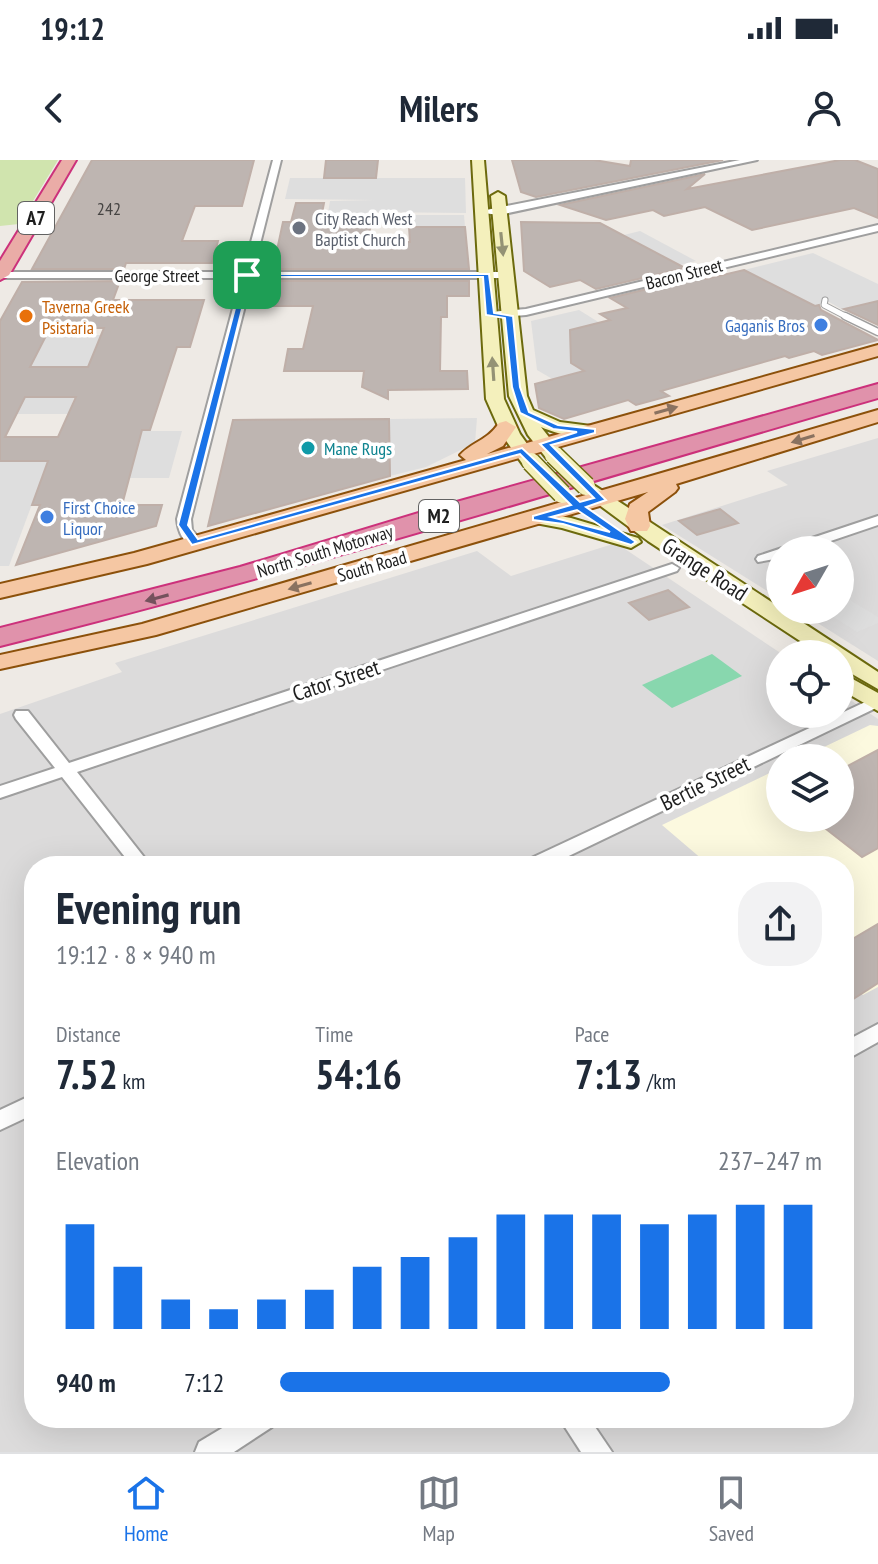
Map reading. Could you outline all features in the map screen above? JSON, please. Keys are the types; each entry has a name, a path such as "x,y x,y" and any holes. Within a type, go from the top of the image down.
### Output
{"highway":[{"name":"A7","path":"0,275 69,160"},
{"path":"7,229 29,229"},
{"name":"North South Motorway","path":"0,615 246,556 878,374"},
{"name":"North South Motorway","path":"0,637 250,573 444,514 878,391"}],"main road":[{"path":"478,160 487,275 499,316"},
{"path":"497,186 506,275 499,316 494,391 506,427 527,456 582,496"},
{"name":"Grange Road","path":"499,316 525,413 582,496 635,534 811,640"},
{"path":"0,591 196,543 427,477 550,450 591,431 878,350"},
{"path":"525,413 556,427 591,431"},
{"name":"South Road","path":"0,662 147,630 537,518 582,496 701,470 878,416"},
{"path":"427,477 493,444 506,427"},
{"path":"537,518 635,534 636,514 640,507 701,470"},
{"name":"Grange Road","path":"635,534 672,568 781,640"},
{"path":"0,680 147,630"},
{"name":"Grange Road","path":"854,673 877,697"},
{"path":"854,686 877,697"}],"street":[{"path":"196,543 183,525 277,160"},
{"path":"481,212 499,212 753,160"},
{"name":"Bacon Street","path":"499,316 878,228"},
{"name":"George Street","path":"0,275 506,275"},
{"path":"831,536 878,520"},
{"name":"Cator Street","path":"0,792 672,568"},
{"name":"Bertie Street","path":"552,856 877,697"},
{"path":"22,715 134,856"},
{"path":"854,1047 878,1032"},
{"path":"0,1121 24,1108"},
{"path":"209,1452 247,1428"},
{"path":"580,1428 598,1452"}],"lane":[{"path":"825,300 824,305 878,332"}],"shaded area":[{"path":"290,178 465,178 466,213 373,212 372,219 327,219 330,201 375,200 285,199"},
{"path":"400,215 464,215 465,227 400,227"},
{"path":"640,231 696,261 680,265 624,235"},
{"path":"813,253 878,284 878,301 843,310 829,302 815,306 744,270"},
{"path":"579,310 600,323 570,331 570,343 594,355 570,362 628,400 602,408 537,370 531,321"},
{"path":"46,335 101,335 88,367 7,367 14,354 37,354"},
{"path":"8,398 74,398 68,414 1,414"},
{"path":"477,418 475,443 426,467 390,476 389,419"},
{"path":"61,431 182,431 169,478 129,478 135,454"},
{"path":"878,438 878,661 854,646 854,640 845,640 819,624 854,624 854,536 766,536 766,590 662,525 788,485 767,471"},
{"path":"0,461 48,461 9,566 0,566"},
{"path":"616,543 766,643 766,728 854,728 854,703 878,719 878,1452 0,1452 0,714 122,672 115,663 477,551 511,576"},
{"path":"854,602 878,617 878,623 857,632 844,624 854,624"},
{"path":"870,725 878,726 878,987 863,995 854,987 854,856 698,856 662,825 766,775 766,832 854,832 854,744 830,744"}],"green space":[{"path":"0,160 58,160 19,224 0,226"},
{"path":"712,654 742,676 672,708 642,685"}],"building":[{"path":"92,160 254,160 242,206 195,206 182,241 218,241 212,263 126,263 124,269 32,269"},
{"path":"326,160 378,160 376,178 324,178"},
{"path":"512,160 594,160 630,166 631,160 723,160 536,197 521,192"},
{"path":"840,160 855,160 878,169 878,218 854,208 752,230 705,207 664,216 653,210 606,220 560,205 705,174 687,189"},
{"path":"296,203 324,203 322,213 327,213 325,222 371,223 368,242 410,242 409,227 465,227 469,269 273,269 283,222 291,222"},
{"path":"521,222 600,223 685,268 596,289 580,280 550,287 524,271"},
{"path":"744,270 815,306 819,305 821,310 878,340 822,355 814,351 789,358 785,356 661,391 669,396 636,405 628,400 564,419 539,408 535,384 584,371 571,363 570,330 610,320 600,314 627,308 610,298 701,276 706,279"},
{"path":"120,281 113,300 204,300 190,347 177,347 150,430 142,430 122,505 162,505 156,526 16,565 40,505 32,505 48,461 0,461 0,321 22,282","holes":["50,328 104,328 88,367 30,367","25,397 76,397 58,437 5,437"]},
{"path":"269,281 469,281 469,296 447,296 447,317 441,317 440,371 467,371 468,389 388,390 388,399 362,387 364,371 284,371 288,349 303,349 313,306 262,306"},
{"path":"878,301 878,325 844,309"},
{"name":"Mane Rugs","path":"389,419 390,476 208,526 233,420"},
{"path":"720,509 738,523 697,535 679,521"},
{"path":"668,590 689,607 649,620 629,603"},
{"path":"878,750 878,848 862,857 830,832 854,832 854,763"},
{"path":"878,924 878,983 854,999 854,938"}],"place":[{"name":"City Reach West Baptist Church","path":"299,228"},
{"name":"Taverna Greek Psistaria","path":"26,316"},
{"name":"Gaganis Bros","path":"821,325"},
{"name":"Mane Rugs","path":"308,448"},
{"name":"First Choice Liquor","path":"47,517"}],"route":[{"path":"247,275 183,525 196,543 522,451 562,494 578,506 631,542 564,522 537,518 578,506 601,500 545,444 591,431 556,427 525,413 516,387 509,316 490,315 487,275 247,275"}]}
